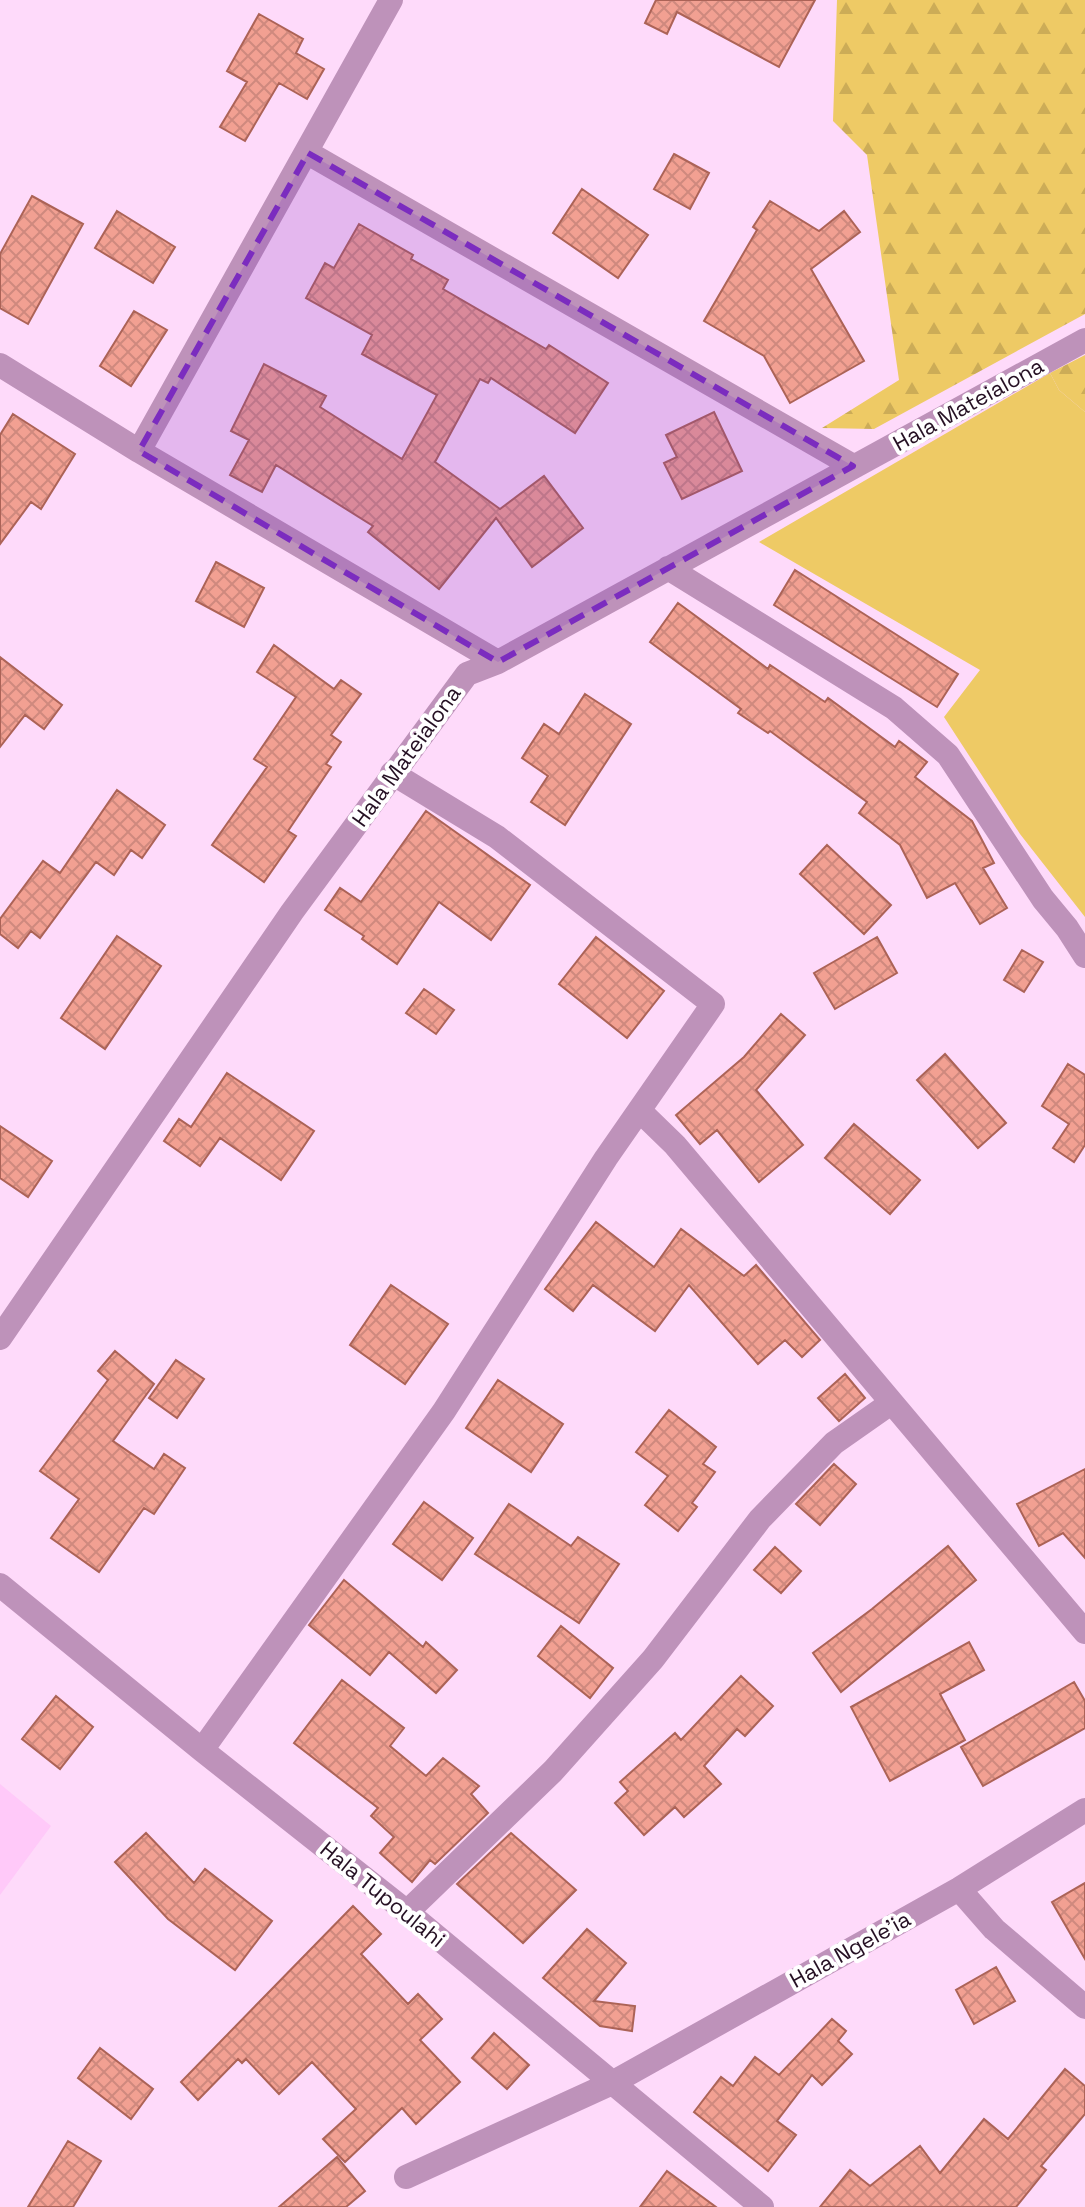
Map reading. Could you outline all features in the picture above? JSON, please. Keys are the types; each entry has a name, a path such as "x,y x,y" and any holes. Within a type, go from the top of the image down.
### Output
{"street":[{"path":"139,451 391,0"},
{"path":"308,153 853,466"},
{"name":"Hala Mateialona","path":"0,1338 292,912 467,674 498,662 1085,340"},
{"path":"0,365 139,451 498,662"},
{"path":"668,568 894,708 948,755 1043,899 1085,956"},
{"path":"202,1750 444,1411 598,1171 713,1004 497,837 392,773"},
{"path":"640,1111 675,1145 1085,1632"},
{"path":"407,1912 553,1771 653,1659 760,1519 834,1443 891,1403"},
{"name":"Hala Tupoulahi","path":"0,1585 407,1912 762,2207"},
{"name":"Hala Ngele'ia","path":"406,2177 612,2083 959,1889 1085,1810"},
{"path":"959,1889 994,1929 1085,2007"}],"highlighted area":[{"path":"308,153 853,466 498,662 139,451"}],"shaded area":[{"path":"0,1784 51,1826 0,1895"}],"green space":[{"path":"837,0 1085,0 1085,314 874,429 822,428 899,380 867,155 833,121"},
{"path":"1085,355 1085,412 1059,390 1050,373"},
{"path":"1050,373 1059,390 1085,412 1085,917 1020,834 944,717 980,670 759,542"}],"building":[{"path":"656,0 815,0 779,67 677,12 667,34 645,23"},
{"path":"259,14 303,39 296,53 324,69 307,99 279,83 245,141 220,127 247,82 227,71"},
{"path":"674,154 709,173 690,209 654,189"},
{"path":"582,189 648,235 618,278 553,233"},
{"path":"32,196 83,224 28,324 0,308 0,254"},
{"path":"770,201 819,231 844,211 860,232 811,269 864,361 790,403 764,356 704,321 757,230 753,227"},
{"path":"117,211 175,247 153,283 95,248"},
{"path":"359,224 413,255 411,259 448,280 443,289 546,349 549,345 608,383 575,433 491,378 488,383 480,379 435,462 500,509 544,476 583,528 532,567 496,518 439,589 368,532 373,526 276,465 262,492 230,475 249,440 231,431 264,364 326,396 320,407 402,459 437,395 362,354 372,335 306,298 325,263 334,268"},
{"path":"134,311 167,330 131,386 100,366"},
{"path":"714,412 742,471 682,499 664,463 677,457 666,435"},
{"path":"13,414 75,454 41,509 31,502 0,544 0,435"},
{"path":"216,562 264,588 244,627 196,601"},
{"path":"795,570 958,674 937,707 774,605"},
{"path":"678,603 768,669 770,665 825,702 828,698 895,747 899,741 927,762 915,777 972,821 994,863 983,868 1007,908 980,924 955,883 927,898 900,845 859,813 867,802 770,731 768,733 738,713 741,709 650,642"},
{"path":"274,645 334,689 341,680 361,694 331,735 341,742 326,764 331,767 288,831 296,836 264,882 212,845 267,767 254,759 296,697 257,672"},
{"path":"0,657 62,705 44,729 25,715 0,747"},
{"path":"585,694 631,724 565,825 531,802 548,776 522,758 544,724 559,734"},
{"path":"117,790 165,825 142,858 131,850 114,875 96,862 40,938 31,931 18,948 0,934 0,919 43,861 60,873"},
{"path":"426,811 530,885 491,940 439,902 397,964 362,939 364,936 325,910 340,888 361,902"},
{"path":"827,845 891,905 864,934 800,874"},
{"path":"117,936 161,966 105,1049 61,1018"},
{"path":"596,937 664,991 627,1038 559,984"},
{"path":"877,937 897,973 835,1009 814,973"},
{"path":"1022,950 1043,962 1024,992 1004,980"},
{"path":"424,989 454,1010 436,1034 406,1013"},
{"path":"781,1014 805,1035 756,1090 803,1145 759,1182 717,1130 700,1144 676,1115 744,1057"},
{"path":"945,1054 1006,1123 978,1148 917,1080"},
{"path":"1068,1064 1085,1075 1085,1145 1074,1162 1053,1148 1069,1124 1042,1106"},
{"path":"227,1073 314,1131 281,1180 220,1138 200,1166 164,1141 179,1119 191,1127"},
{"path":"854,1124 920,1180 890,1214 825,1158"},
{"path":"0,1126 52,1161 28,1197 0,1178"},
{"path":"596,1222 654,1267 681,1229 744,1276 756,1265 820,1340 802,1357 785,1340 758,1364 689,1285 655,1331 593,1285 573,1311 545,1289"},
{"path":"391,1285 448,1324 405,1384 350,1345"},
{"path":"115,1351 154,1384 113,1441 154,1469 164,1454 185,1468 154,1514 144,1508 99,1572 51,1538 79,1499 40,1471 108,1380 98,1371"},
{"path":"176,1360 204,1379 177,1418 149,1398"},
{"path":"845,1374 865,1398 839,1421 818,1398"},
{"path":"498,1380 563,1424 531,1472 466,1428"},
{"path":"669,1410 716,1447 703,1464 715,1472 692,1503 697,1507 678,1531 645,1505 668,1476 636,1452"},
{"path":"834,1464 856,1484 820,1525 796,1504"},
{"path":"1085,1469 1085,1558 1063,1533 1039,1546 1017,1504"},
{"path":"424,1502 473,1538 442,1580 393,1544"},
{"path":"509,1504 571,1546 578,1537 619,1564 579,1623 475,1554"},
{"path":"948,1546 976,1580 841,1692 813,1653"},
{"path":"775,1547 801,1571 781,1593 754,1570"},
{"path":"344,1580 423,1647 426,1642 457,1670 436,1693 389,1652 370,1675 309,1625"},
{"path":"561,1626 613,1668 590,1698 538,1656"},
{"path":"969,1642 984,1670 940,1694 965,1740 890,1781 851,1707"},
{"path":"741,1676 773,1706 745,1736 737,1729 704,1766 721,1784 684,1817 675,1807 644,1835 615,1803 628,1791 620,1782 675,1733 681,1740"},
{"path":"342,1680 404,1728 390,1746 426,1776 443,1758 479,1786 471,1794 488,1813 435,1864 430,1860 412,1882 380,1853 394,1837 371,1816 378,1808 294,1743"},
{"path":"1074,1682 1085,1701 1085,1728 983,1786 961,1747"},
{"path":"56,1696 93,1727 60,1769 22,1739"},
{"path":"146,1833 194,1883 205,1869 272,1921 235,1970 168,1919 115,1862"},
{"path":"511,1833 576,1890 523,1943 457,1884"},
{"path":"1085,1883 1085,1959 1052,1902"},
{"path":"353,1906 381,1934 361,1954 408,2004 418,1994 442,2019 420,2040 460,2082 416,2124 402,2108 345,2162 323,2139 356,2109 312,2062 279,2094 246,2059 242,2063 238,2059 198,2100 181,2082"},
{"path":"587,1929 626,1963 594,2001 635,2006 632,2031 600,2026 543,1978"},
{"path":"996,1967 1015,2001 974,2024 956,1990"},
{"path":"832,2019 846,2031 838,2041 852,2054 822,2085 812,2075 777,2121 796,2135 768,2171 694,2112 721,2077 733,2086 755,2057 779,2075"},
{"path":"494,2033 529,2065 507,2089 472,2058"},
{"path":"100,2048 153,2089 131,2119 78,2078"},
{"path":"1065,2069 1085,2086 1085,2114 1041,2166 1046,2170 1016,2207 820,2207 850,2170 870,2186 920,2146 940,2173 984,2119 1008,2139"},
{"path":"68,2141 101,2161 73,2207 28,2207"},
{"path":"337,2157 365,2191 346,2207 279,2207"},
{"path":"667,2171 716,2207 640,2207"}]}
